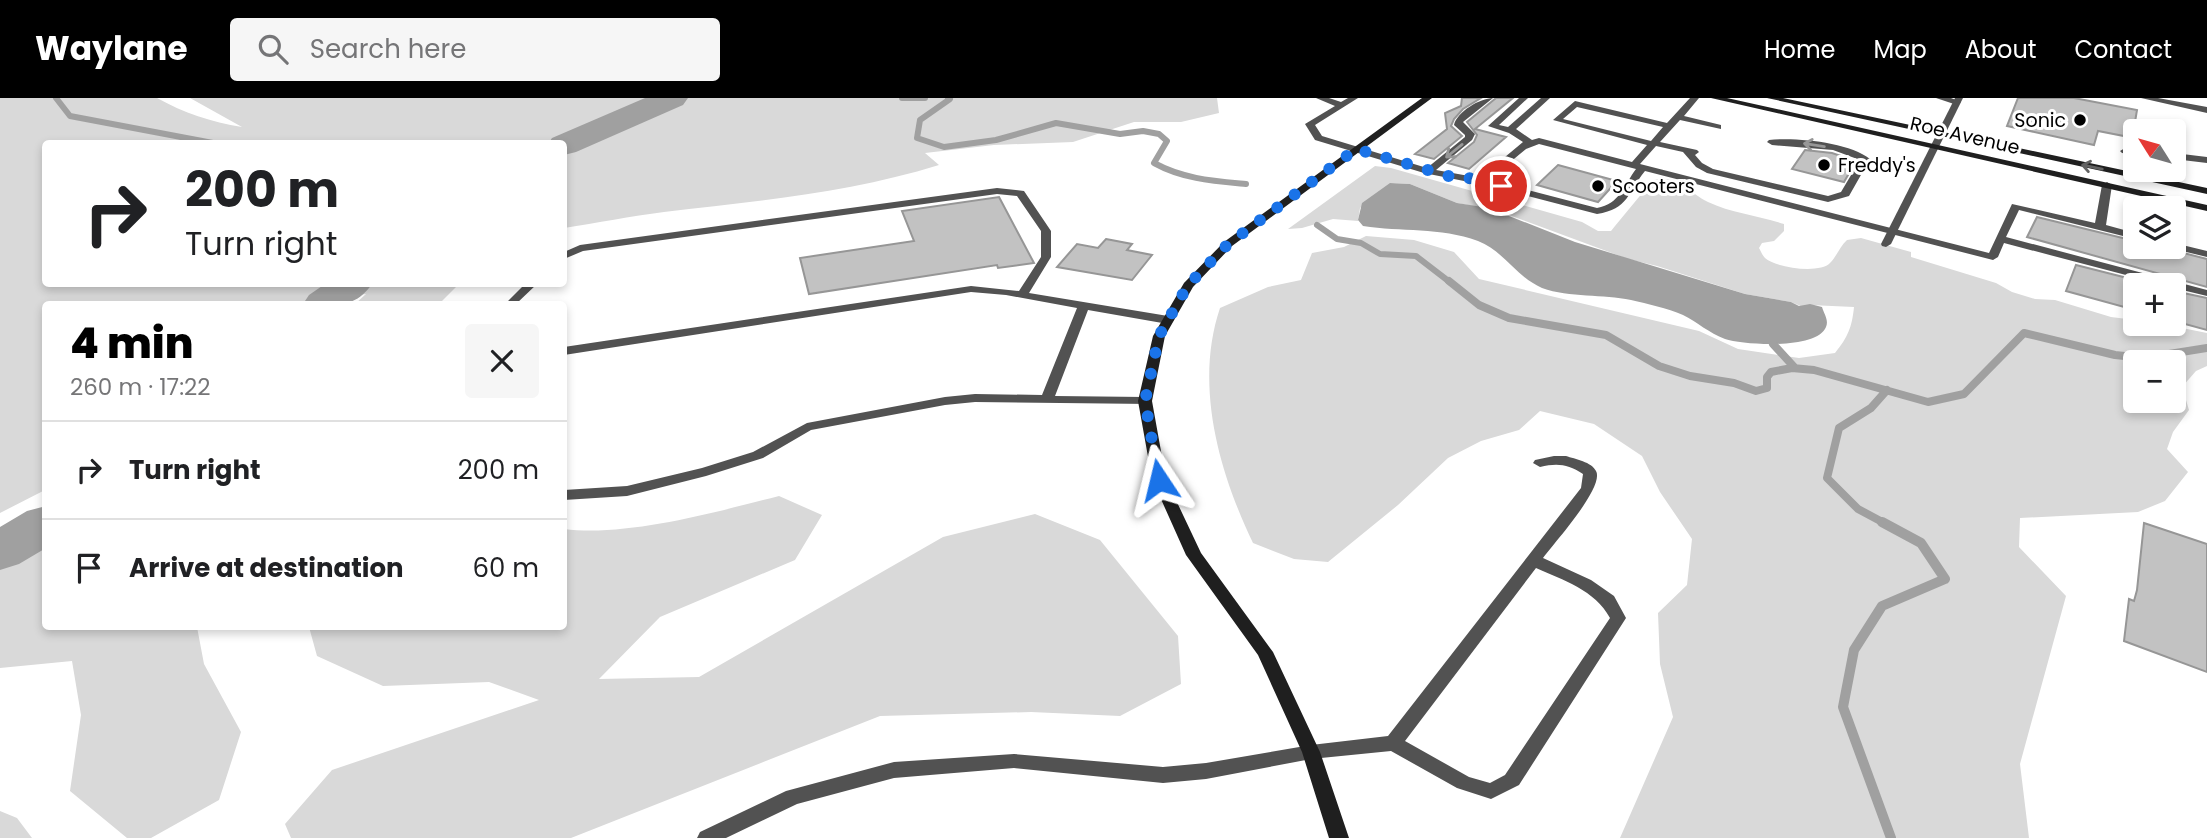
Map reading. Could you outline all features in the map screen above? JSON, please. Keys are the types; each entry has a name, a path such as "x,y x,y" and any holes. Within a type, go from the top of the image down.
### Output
{"street":[{"path":"1320,98 1342,105"},
{"path":"1354,98 1310,124 1318,138 1459,179 1485,177 1501,186 1597,212 1613,209 1629,192 1638,166 1654,143 1695,98"},
{"path":"1339,838 1311,752 1265,652 1194,555 1159,480 1145,401 1159,336 1188,285 1228,244 1428,98"},
{"path":"1430,170 1469,138 1470,134 1459,125 1460,121 1489,98"},
{"path":"1507,130 1493,124 1524,98"},
{"path":"1529,142 1502,127 1535,98"},
{"path":"1507,130 1546,98"},
{"name":"Roe Avenue","path":"1715,98 2207,208"},
{"name":"Roe Avenue","path":"1771,98 2207,191"},
{"path":"1885,244 1958,100 1940,98"},
{"path":"2151,99 2207,110"},
{"path":"1669,126 1577,101 1557,120 1692,150 1702,168 1762,184 1795,184 1829,192 1848,188 1863,158 1813,144 1772,142"},
{"path":"1678,117 1718,127"},
{"path":"1485,177 1529,142 1539,141 1993,257 2016,206 2123,233"},
{"path":"2186,157 2207,160"},
{"path":"1676,165 1692,180"},
{"path":"2100,227 2107,185"},
{"path":"567,254 580,248 783,219 997,191 1020,192 1046,231 1046,257 1023,295"},
{"path":"2000,239 2207,293"},
{"path":"2186,249 2207,254"},
{"path":"513,301 528,287"},
{"path":"567,351 971,289 1023,295 1168,320"},
{"path":"1047,400 1084,305"},
{"path":"567,495 627,491 706,472 758,455 807,427 965,399 1145,401"},
{"path":"1393,743 1588,489 1590,472 1574,461 1554,459 1540,463"},
{"path":"707,838 752,814 793,797 894,770 1014,761 1063,763 1163,775 1206,771 1311,752 1393,743 1464,783 1491,791 1512,780 1618,618 1608,600 1586,584 1533,560"}],"shaded area":[{"path":"0,98 157,98 198,116 242,127 190,98 1217,98 1219,113 1181,122 1134,122 1073,142 994,145 925,153 939,165 837,189 567,228 567,140 42,140 42,287 456,287 442,301 358,301 366,294 306,301 42,301 42,492 0,513"},
{"path":"1375,166 1391,168 1582,222 1598,231 1611,231 1653,180 1663,179 1684,185 1717,206 1784,224 1784,231 1774,241 1762,243 1759,248 1765,258 1778,265 1808,269 1825,266 1847,240 1861,238 1911,252 1911,257 1996,283 2012,292 2035,299 2055,300 2123,318 2123,336 2186,336 2186,329 2207,333 2207,366 2196,371 2186,382 2186,350 2123,350 2123,413 2186,413 2186,400 2189,410 2173,432 2167,449 2188,472 2165,501 2138,512 2020,518 2019,547 2066,596 2020,764 2029,838 1620,838 1673,717 1660,664 1658,613 1687,585 1692,539 1660,492 1642,456 1594,424 1540,411 1519,430 1481,441 1448,458 1398,505 1328,562 1294,559 1253,543 1230,487 1214,428 1209,367 1220,308 1268,287 1301,280 1312,253 1344,247 1366,236 1414,240 1454,252 1479,279 1699,331 1738,349 1799,358 1835,353 1849,332 1854,307 1803,307 1791,302 1745,294 1628,259 1498,211 1457,203 1410,184 1391,183 1360,208 1358,221 1333,219 1288,229"},
{"path":"1390,183 1410,184 1457,203 1489,208 1575,242 1745,294 1791,302 1799,306 1810,304 1822,307 1827,324 1820,334 1795,342 1763,344 1734,341 1719,337 1683,315 1657,306 1620,298 1564,293 1542,288 1487,245 1478,241 1435,232 1363,226 1358,220 1362,203"},
{"path":"779,496 822,515 795,560 660,617 599,679 699,677 943,537 1035,514 1100,540 1178,636 1181,684 1120,716 1031,712 880,716 571,838 291,838 285,824 332,770 539,700 489,682 383,686 317,656 310,630 567,630 567,529 615,529 700,516"},
{"path":"42,549 42,630 198,630 204,664 241,732 219,800 151,838 127,838 70,791 81,715 72,661 0,668 0,569"},
{"path":"0,811 17,818 32,838 0,838"}],"building":[{"path":"1462,98 1481,98 1463,109 1454,119 1451,126 1462,136 1434,159 1415,154 1447,129 1445,113 1461,106"},
{"path":"1496,98 1513,98 1475,129 1506,137 1469,169 1448,163 1474,142 1477,135 1467,122"},
{"path":"2018,98 2074,98 2137,110 2136,119 2123,119 2123,136 2098,131 2094,145 2007,126"},
{"name":"Freddy's","path":"1805,150 1832,153 1856,161 1844,182 1792,169"},
{"path":"1558,165 1617,181 1598,202 1537,185"},
{"path":"999,197 1034,263 998,268 997,265 809,294 800,258 914,241 902,211"},
{"path":"2037,217 2123,238 2123,259 2186,259 2186,254 2207,259 2207,287 2186,281 2186,273 2157,273 2027,237"},
{"path":"1106,239 1132,244 1127,250 1152,255 1132,280 1057,267 1077,244 1098,248"},
{"path":"2076,265 2123,277 2123,307 2066,291"},
{"path":"2186,294 2207,298 2207,330 2186,324"},
{"path":"2144,523 2207,544 2207,672 2124,641 2129,599 2134,601 2137,590"}],"waterway":[{"path":"56,98 70,116 197,140"},
{"path":"567,144 672,98"},
{"path":"902,98 925,98"},
{"path":"948,98 950,99 920,120 917,138 944,147 996,140 1056,123 1120,134 1143,131 1159,134 1167,141 1154,163 1187,176 1246,184"},
{"path":"1317,225 1337,239 1361,243 1380,254 1416,256 1451,283"},
{"path":"1449,281 1479,305 1509,318 1606,335 1659,366 1690,376 1734,383 1756,391 1767,388 1767,377 1771,372 1792,368 1814,370 1887,390"},
{"path":"328,301 347,287"},
{"path":"1887,390 1928,402 1964,394 2024,333 2115,355 2144,358 2207,348"},
{"path":"1773,344 1795,368"},
{"path":"1886,524 1858,509 1827,478 1839,428 1871,408 1887,390"},
{"path":"1882,522 1921,543 1945,579 1882,606 1854,650 1843,707 1891,838"},
{"path":"0,551 42,526"}],"place":[{"name":"Sonic","path":"2080,120"},
{"name":"Freddy's","path":"1824,165"},
{"name":"Scooters","path":"1598,186"}],"route":[{"path":"1159,480 1145,401 1159,336 1188,285 1228,244 1356,149 1459,179 1474,180 1485,177 1501,186"}]}
